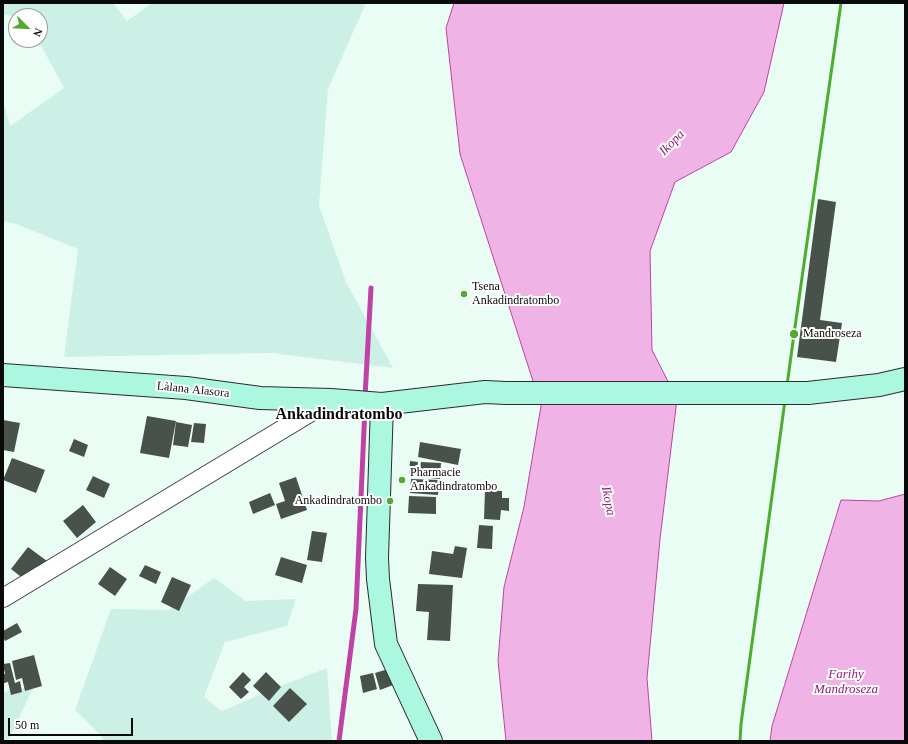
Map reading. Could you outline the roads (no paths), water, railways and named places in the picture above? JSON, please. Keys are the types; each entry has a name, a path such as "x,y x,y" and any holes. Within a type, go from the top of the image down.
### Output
{"main road":[{"name":"Làlana Alasora","path":"3,375 186,388 260,398 331,400 382,404 485,392 808,393 879,386 905,379"},
{"path":"382,404 378,579 386,644 431,741"}],"street":[{"path":"3,598 331,400"}],"water":[{"name":"Ikopa","path":"454,3 784,3 764,92 731,152 675,182 650,251 652,350 677,399 660,539 647,678 652,741 506,741 498,661 504,587 524,507 541,406 460,154 446,28"},
{"name":"Farihy Mandroseza","path":"905,494 905,741 770,741 772,726 841,500 879,501"}],"waterway":[{"path":"365,397 371,288"},
{"path":"339,741 356,609 365,407"}],"railway":[{"path":"740,741 741,724 794,334 841,3"}],"place":[{"name":"Tsena Ankadindratombo","path":"464,294"},
{"name":"Mandroseza","path":"794,334"},
{"name":"Pharmacie Ankadindratombo","path":"402,480"},
{"name":"Ankadindratombo","path":"390,501"}],"district":[{"name":"Ankadindratombo","path":"339,415"}]}
